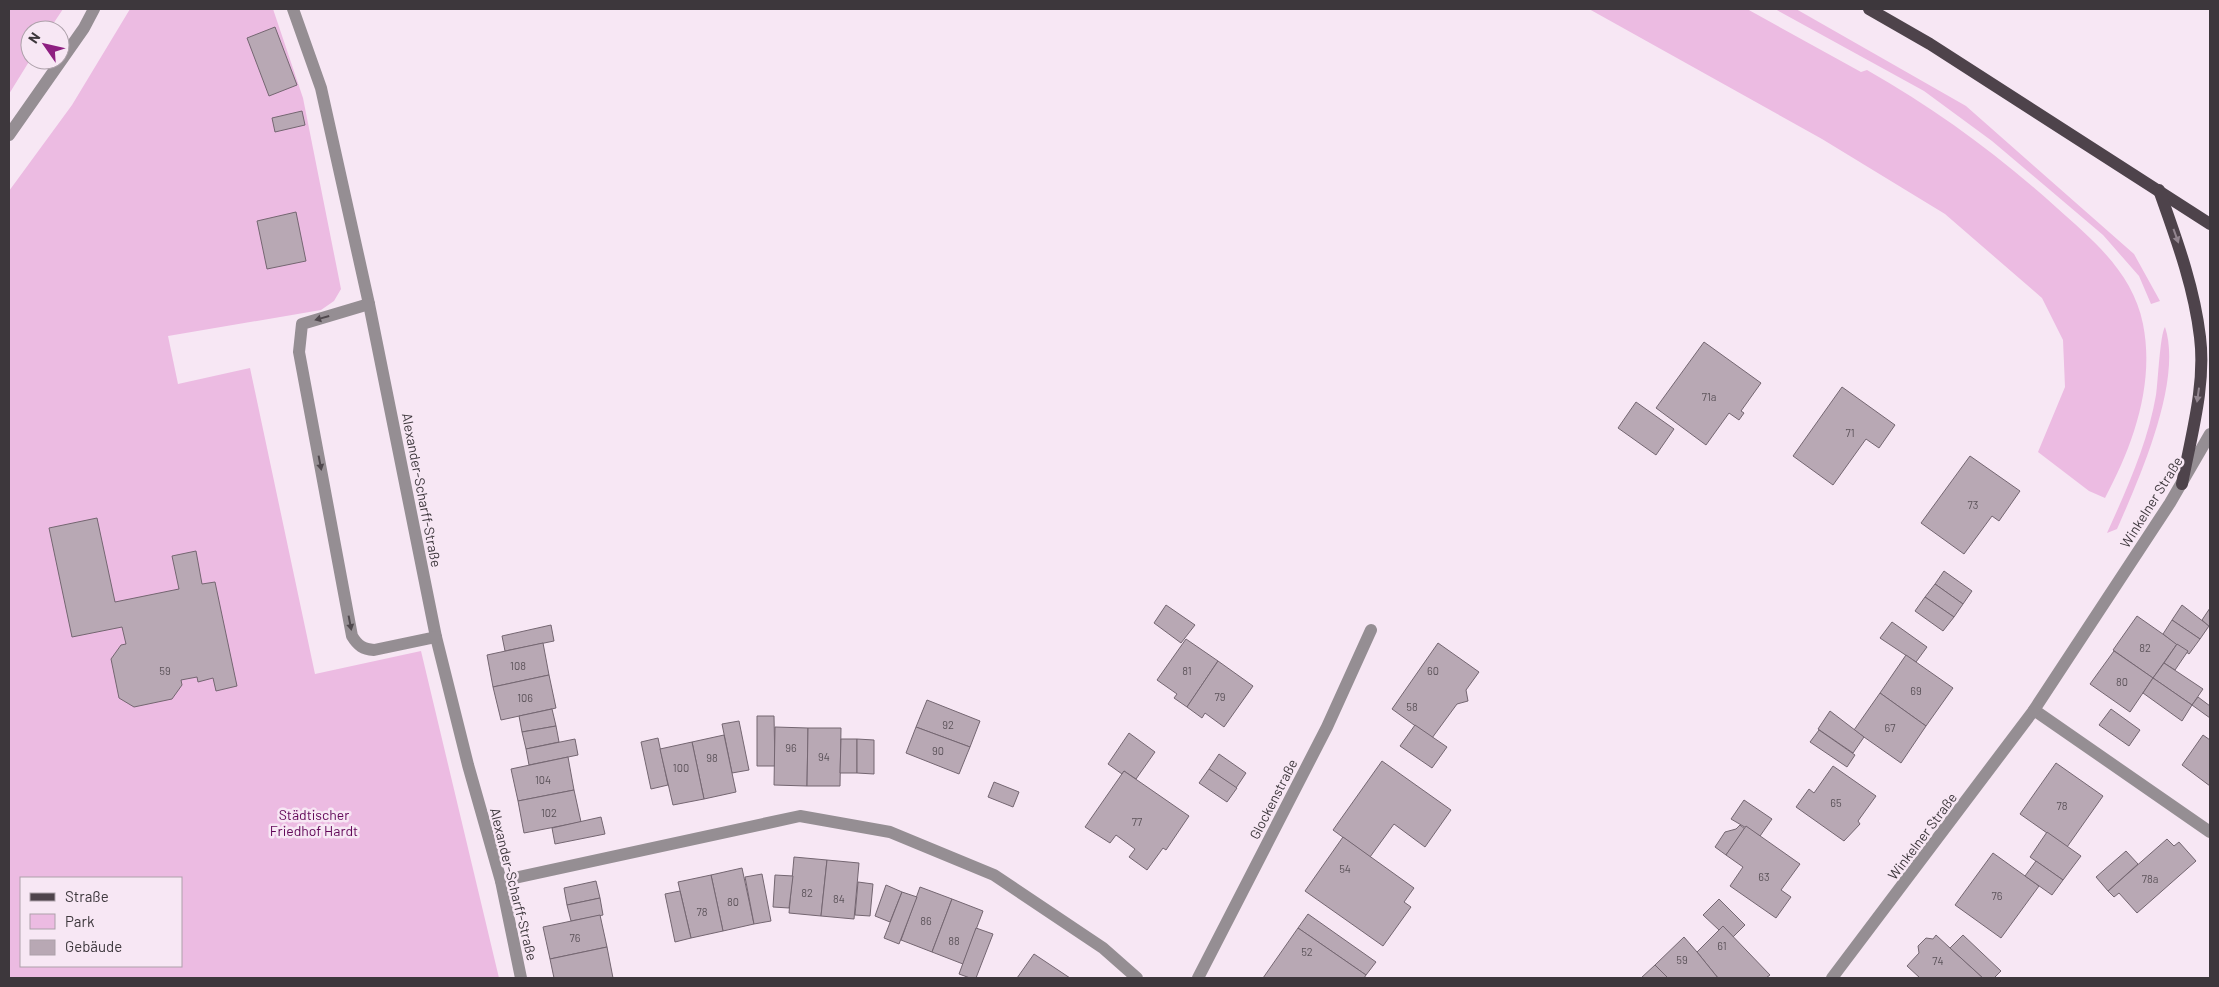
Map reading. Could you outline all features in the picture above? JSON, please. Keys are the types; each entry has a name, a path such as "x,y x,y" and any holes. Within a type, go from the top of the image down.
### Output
{"main road":[{"path":"1869,9 1930,44 2210,224"},
{"path":"2159,190 2186,264 2200,337 2200,392 2182,484"}],"street":[{"path":"9,135 84,28 94,9"},
{"name":"Alexander-Scharff-Straße","path":"294,9 321,88 369,304 436,636 501,882 521,978"},
{"path":"369,304 302,324 299,352 352,636 357,645 366,650 374,650 436,636"},
{"name":"Winkelner Straße","path":"1832,978 2034,710 2182,484 2210,434"},
{"name":"Glockenstraße","path":"1198,978 1327,727 1371,630"},
{"path":"2034,710 2210,832"},
{"path":"501,882 800,816 890,832 994,875 1103,948 1137,978"}],"green space":[{"path":"9,9 63,9 56,20 20,20 20,70 24,70 9,94"},
{"name":"Städtischer Friedhof Hardt","path":"130,9 273,9 303,98 341,289 334,301 321,310 168,336 178,384 250,368 315,674 421,651 499,978 9,978 9,191 72,105"},
{"path":"1589,9 1747,9 1861,72 1867,70 1918,101 2012,169 2084,232 2110,259 2130,289 2138,306 2143,324 2146,347 2144,392 2139,414 2124,457 2105,498 2089,491 2038,452 2065,387 2063,340 2042,298 1945,214 1822,139"},
{"path":"1775,9 1796,9 1966,106 2134,254 2160,301 2151,304 2139,276 2103,235 1992,141 1924,91"},
{"path":"2165,327 2169,349 2164,401 2147,457 2117,529 2107,533 2129,482 2148,430 2156,395 2160,348"}],"building":[{"path":"275,27 297,85 269,96 247,38"},
{"path":"302,111 305,125 275,132 272,118"},
{"path":"296,212 306,261 267,269 257,221"},
{"path":"1704,342 1761,383 1741,411 1744,413 1739,420 1729,413 1706,445 1656,408"},
{"path":"1842,387 1895,425 1879,448 1866,439 1833,485 1793,456"},
{"path":"1636,402 1674,429 1656,455 1618,428"},
{"path":"1970,456 2020,491 1999,521 1992,516 1964,554 1921,523"},
{"path":"97,518 115,602 179,589 172,556 196,551 202,584 215,582 237,686 216,691 213,678 198,682 197,677 181,680 182,685 172,699 134,707 119,698 111,659 121,645 126,644 122,627 72,637 49,528"},
{"path":"1944,571 1972,591 1963,604 1935,584"},
{"path":"1935,584 1963,604 1954,617 1925,597"},
{"path":"1925,597 1954,617 1943,631 1915,611"},
{"path":"1166,605 1195,625 1181,643 1154,623"},
{"path":"2182,605 2209,626 2200,639 2172,620"},
{"path":"2210,608 2210,627 2202,620"},
{"path":"2137,616 2177,644 2153,678 2113,650"},
{"path":"2172,620 2200,639 2189,654 2163,634"},
{"path":"1892,622 1927,647 1916,662 1880,638"},
{"path":"551,625 554,641 505,651 502,636"},
{"path":"1186,639 1218,661 1187,707 1174,698 1177,694 1157,680"},
{"path":"543,643 549,675 493,687 487,655"},
{"path":"1438,643 1479,672 1466,690 1468,701 1457,704 1432,738 1392,709"},
{"path":"2177,644 2188,651 2175,670 2164,663"},
{"path":"2114,651 2153,678 2130,712 2090,684"},
{"path":"1906,655 1953,688 1926,726 1880,693"},
{"path":"1218,661 1253,686 1224,727 1205,713 1202,718 1187,707"},
{"path":"2164,663 2203,689 2192,705 2153,678"},
{"path":"549,675 556,708 501,720 493,687"},
{"path":"2153,678 2192,705 2182,721 2143,693"},
{"path":"1880,693 1926,726 1901,763 1854,730"},
{"path":"2198,697 2210,706 2210,718 2192,705"},
{"path":"927,700 980,721 970,747 916,727"},
{"path":"552,709 556,726 522,732 519,716"},
{"path":"2111,709 2140,730 2129,746 2099,725"},
{"path":"1830,711 1864,737 1853,753 1818,729"},
{"path":"757,716 774,716 775,766 757,766"},
{"path":"739,721 749,770 732,773 722,724"},
{"path":"1415,725 1447,747 1432,768 1400,746"},
{"path":"556,726 559,742 526,749 522,732"},
{"path":"775,727 808,728 807,786 774,785"},
{"path":"916,727 970,747 959,774 906,753"},
{"path":"808,728 841,728 840,786 807,786"},
{"path":"1819,730 1855,755 1847,767 1810,742"},
{"path":"1129,733 1155,752 1136,779 1124,771 1122,774 1108,764"},
{"path":"724,735 736,792 704,799 692,742"},
{"path":"2203,735 2210,740 2210,786 2182,765"},
{"path":"658,738 668,785 651,789 641,742"},
{"path":"575,739 578,755 529,765 526,749"},
{"path":"841,739 857,739 857,773 840,773"},
{"path":"857,739 874,740 874,774 857,773"},
{"path":"692,742 704,799 673,805 660,749"},
{"path":"1219,754 1246,773 1236,788 1209,769"},
{"path":"568,757 574,790 518,801 511,769"},
{"path":"1382,761 1451,810 1425,847 1394,824 1370,857 1333,830"},
{"path":"2056,763 2103,796 2067,847 2020,814"},
{"path":"1833,766 1876,796 1858,821 1860,824 1844,841 1796,807 1809,789 1814,793"},
{"path":"1209,769 1237,788 1227,802 1199,783"},
{"path":"1124,771 1189,816 1166,850 1163,848 1147,870 1129,857 1135,849 1116,835 1110,843 1085,827"},
{"path":"994,782 1019,792 1013,807 988,797"},
{"path":"574,790 581,822 524,833 518,801"},
{"path":"1744,800 1772,819 1760,836 1731,819"},
{"path":"601,817 605,834 555,844 552,828"},
{"path":"1740,825 1745,829 1726,855 1715,847 1725,832 1736,829"},
{"path":"1746,826 1800,864 1781,890 1791,897 1776,918 1730,886 1743,867 1726,855"},
{"path":"2047,832 2081,856 2063,880 2030,857"},
{"path":"1343,837 1414,888 1404,902 1411,907 1383,946 1305,891"},
{"path":"2167,839 2174,846 2179,842 2196,861 2137,913 2119,893 2114,897 2108,891"},
{"path":"2126,851 2138,864 2108,891 2096,877"},
{"path":"1993,853 2039,886 2001,938 1955,905"},
{"path":"794,857 827,860 821,916 789,913"},
{"path":"827,860 859,863 854,919 821,916"},
{"path":"2036,861 2063,880 2052,895 2025,876"},
{"path":"742,868 754,924 723,931 711,875"},
{"path":"762,874 771,921 754,924 745,877"},
{"path":"711,875 723,931 691,938 678,882"},
{"path":"775,875 793,876 789,908 773,907"},
{"path":"596,881 600,898 567,905 564,888"},
{"path":"858,882 873,884 870,916 855,915"},
{"path":"886,885 902,892 890,922 875,916"},
{"path":"920,887 952,899 932,952 901,940"},
{"path":"680,891 691,938 675,942 665,894"},
{"path":"902,892 917,897 899,944 884,938"},
{"path":"600,898 603,915 571,921 567,905"},
{"path":"952,899 983,911 963,964 932,952"},
{"path":"1719,899 1745,925 1733,937 1723,926 1719,930 1703,915"},
{"path":"1308,914 1376,962 1366,975 1298,928"},
{"path":"600,915 607,947 550,959 543,927"},
{"path":"1723,926 1770,975 1766,978 1718,978 1697,952"},
{"path":"976,928 993,934 976,978 970,978 959,974"},
{"path":"1298,928 1366,975 1364,978 1263,978"},
{"path":"1936,935 1983,978 1920,978 1907,966 1919,953 1918,946 1926,938 1933,939"},
{"path":"1963,935 2001,971 1994,978 1983,978 1950,948"},
{"path":"1684,937 1718,978 1668,978 1655,965"},
{"path":"607,947 613,978 554,978 550,959"},
{"path":"1034,954 1070,978 1017,978"},
{"path":"1655,965 1668,978 1641,978"}]}
